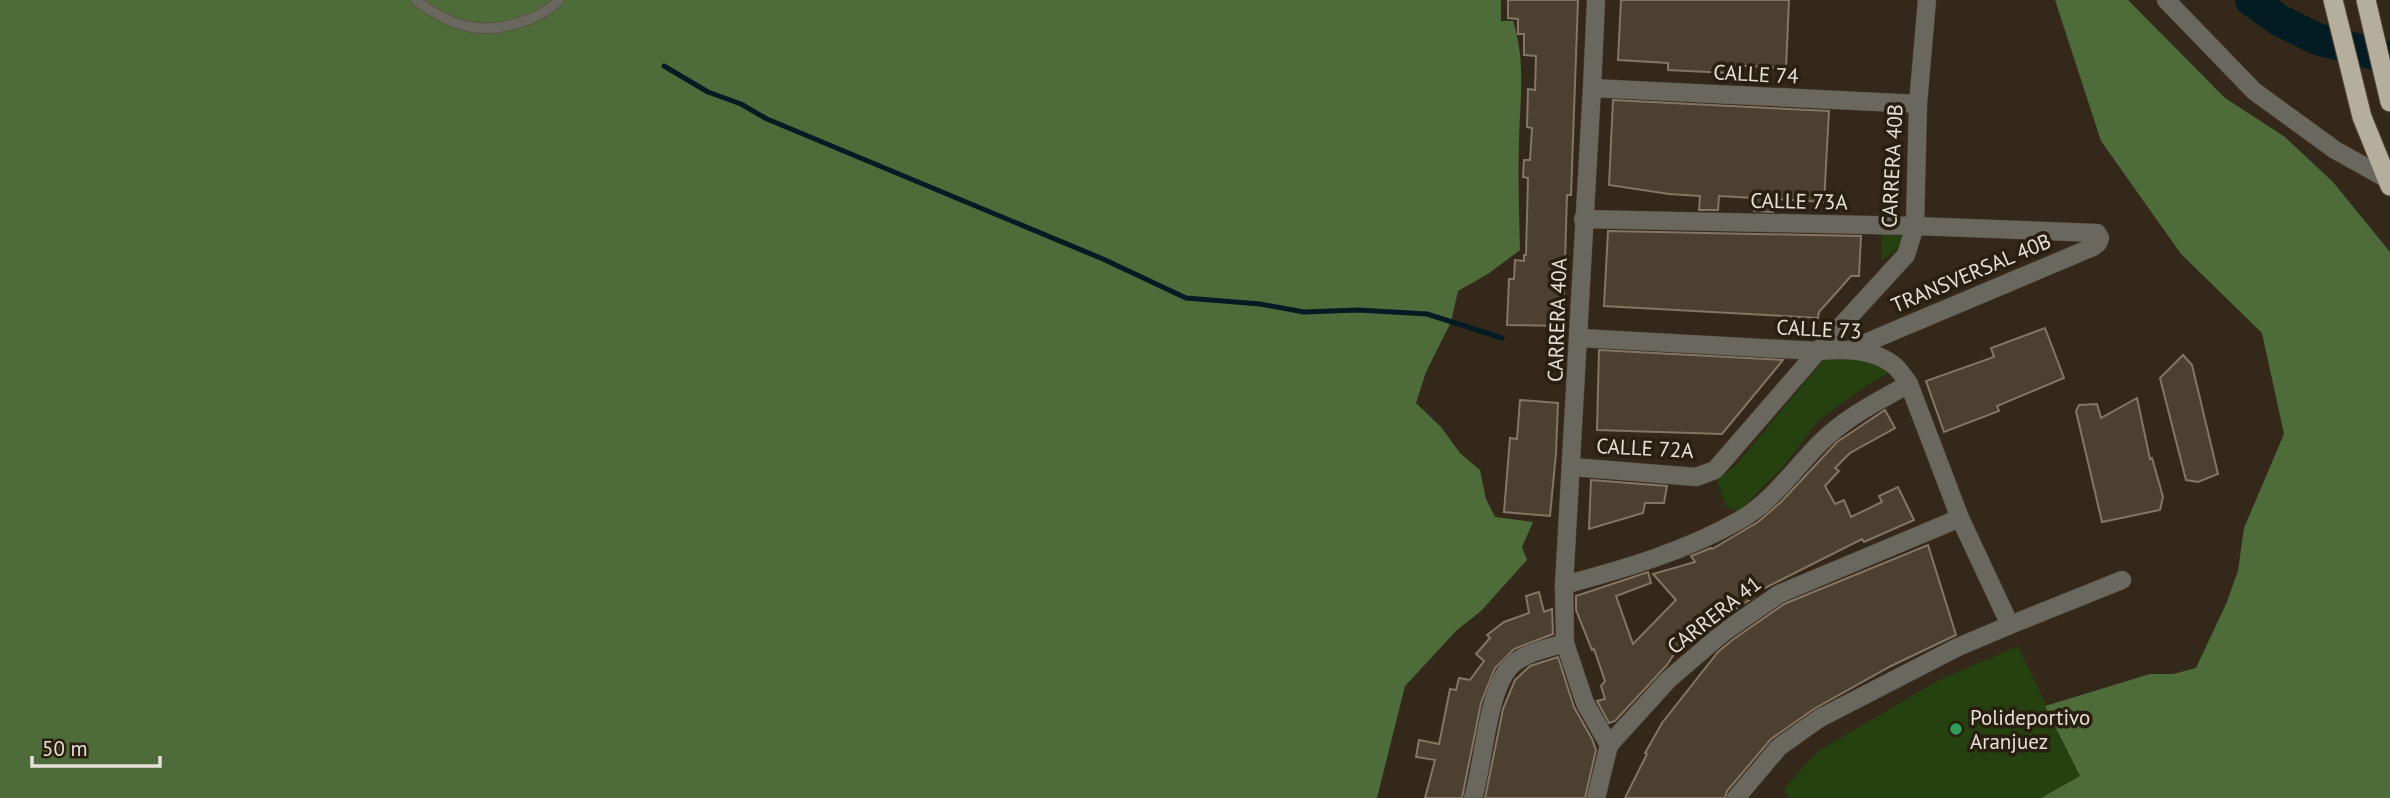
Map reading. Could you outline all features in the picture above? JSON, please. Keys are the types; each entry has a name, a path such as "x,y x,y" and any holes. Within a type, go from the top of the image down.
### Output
{"highway":[{"path":"2333,0 2359,107 2388,183"},
{"path":"2366,0 2390,101"}],"street":[{"name":"CARRERA 40A","path":"1596,0 1583,219 1580,338 1564,584 1565,643 1585,703 1609,745"},
{"name":"CARRERA 40B","path":"1715,470 1906,255 1915,226 1918,104 1927,0"},
{"path":"2166,0 2254,91 2335,150 2388,183"},
{"name":"CALLE 74","path":"1592,88 1918,104"},
{"name":"CALLE 73A","path":"1583,219 2097,233"},
{"name":"TRANSVERSAL 40B","path":"1851,349 2093,247 2100,238 2097,233"},
{"name":"CALLE 73","path":"1580,338 1818,351 1851,349 1874,355 1894,366 1909,384 1960,517 2010,625"},
{"path":"1564,584 1633,566 1741,520 1775,495 1821,442 1846,420 1909,384"},
{"name":"CALLE 72A","path":"1572,467 1696,477 1715,470"},
{"name":"CARRERA 41","path":"1596,798 1609,745 1669,679 1724,632 1779,594 1960,517"},
{"path":"1736,798 1779,747 1820,718 1958,647 2122,580"},
{"path":"1472,798 1499,682 1512,664 1529,654 1565,643"}],"lane":[{"path":"416,0 431,12 471,27 514,25 552,7 559,0"}],"green space":[{"path":"0,0 1501,0 1501,21 1513,21 1520,51 1520,250 1488,274 1458,291 1451,322 1426,372 1416,403 1441,427 1460,453 1480,470 1486,499 1495,517 1533,522 1522,547 1527,560 1481,611 1457,630 1405,686 1377,798 0,798"},
{"path":"2055,0 2128,0 2225,98 2285,137 2333,182 2390,252 2390,798 2041,798 2080,776 2045,706 2150,674 2173,674 2196,668 2226,604 2238,571 2244,528 2284,434 2262,333 2181,254 2101,141"},
{"path":"1882,228 1908,232 1906,242 1881,261"},
{"path":"1837,354 1875,363 1889,373 1867,385 1818,421 1783,467 1738,512 1727,507 1717,481 1738,463 1825,358"},
{"name":"Polideportivo Aranjuez","path":"2018,646 2080,776 2041,798 1789,798 1784,789 1817,752 1937,681"}],"building":[{"path":"1508,0 1578,0 1563,326 1507,325 1509,279 1514,279 1515,260 1524,261 1526,255 1528,178 1523,177 1524,160 1530,160 1532,128 1527,127 1528,89 1535,90 1536,56 1524,55 1524,34 1518,34 1518,19 1508,18"},
{"path":"1621,0 1789,0 1786,68 1727,65 1727,73 1668,70 1668,63 1618,60"},
{"path":"1613,100 1829,111 1824,202 1773,199 1773,212 1754,211 1754,198 1719,196 1718,210 1699,210 1700,196 1609,185"},
{"path":"1608,231 1861,236 1859,276 1851,276 1819,312 1818,318 1604,306"},
{"path":"2045,328 2064,378 1997,406 1999,411 1944,432 1926,381 1994,357 1991,348"},
{"path":"1599,350 1783,360 1722,434 1597,430"},
{"path":"2183,355 2192,365 2218,474 2198,482 2186,480 2160,378"},
{"path":"2137,398 2150,459 2152,458 2163,497 2160,510 2102,522 2076,411 2079,405 2097,404 2101,418"},
{"path":"1520,400 1558,403 1550,516 1504,512 1510,438 1517,439"},
{"path":"1885,410 1895,428 1850,453 1835,468 1839,471 1825,486 1835,504 1844,500 1851,517 1882,502 1879,496 1898,487 1914,520 1864,542 1862,539 1753,594 1754,597 1723,617 1701,637 1690,630 1667,665 1615,721 1609,723 1597,701 1605,699 1601,686 1605,681 1576,610 1576,596 1648,572 1651,583 1616,596 1633,644 1676,600 1653,574 1695,562 1691,556 1712,549 1758,522 1781,502 1837,442"},
{"path":"1591,480 1667,486 1664,503 1645,503 1643,513 1589,529"},
{"path":"1928,545 1956,635 1891,666 1814,709 1771,739 1727,791 1725,798 1625,798 1662,723 1718,652 1731,641 1784,604"},
{"path":"1539,592 1544,612 1552,609 1553,634 1514,649 1495,668 1481,703 1462,798 1425,798 1435,760 1416,757 1419,740 1439,744 1450,689 1456,690 1459,678 1470,680 1484,661 1476,654 1490,638 1487,635 1504,622 1529,613 1526,596"},
{"path":"1558,657 1574,707 1596,750 1585,798 1485,798 1503,709 1515,680 1530,666"}],"waterway":[{"path":"2251,0 2279,20 2317,39 2390,58"},
{"path":"664,66 708,92 741,104 767,119 1103,259 1186,298 1260,304 1304,312 1358,310 1427,314 1502,338"}],"place":[{"name":"Polideportivo Aranjuez","path":"1956,729"}]}
